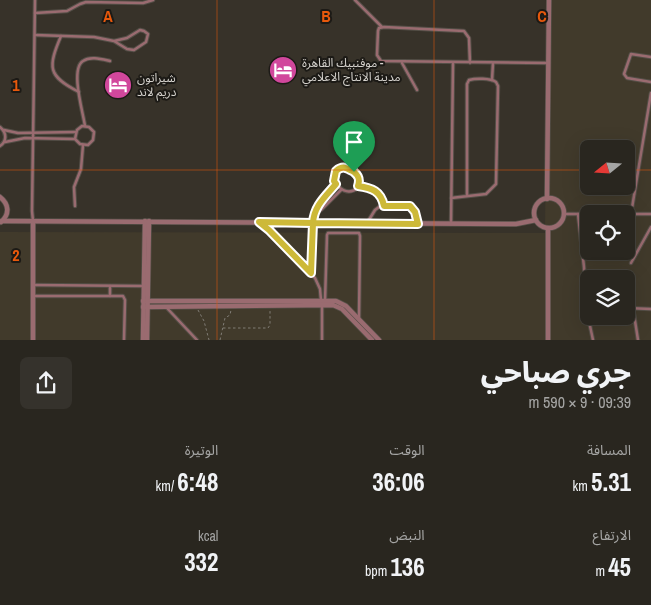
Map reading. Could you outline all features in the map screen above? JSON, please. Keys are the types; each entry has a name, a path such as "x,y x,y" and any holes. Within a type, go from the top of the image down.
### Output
{"street":[{"path":"547,199 548,0"},
{"path":"0,197 5,201 8,210 1,222"},
{"path":"547,199 561,204 564,214 557,226 548,228 539,224 534,216 539,202 547,199"},
{"path":"1,222 147,221 516,224 536,220"},
{"path":"33,221 33,340"},
{"path":"147,221 145,286 147,340"},
{"path":"548,228 548,340"},
{"path":"166,304 196,307 270,307 336,302 343,304 379,340"},
{"path":"145,304 323,303 339,308 372,340"},
{"path":"142,340 145,304"}],"lane":[{"path":"33,221 35,0"},
{"path":"35,13 66,11 86,2 143,3 153,0"},
{"path":"355,0 382,27 464,30 469,38 470,63"},
{"path":"382,27 378,31 377,57 381,61 548,63"},
{"path":"35,35 83,36 114,42 134,50 146,42 148,34 140,30 127,38 114,42"},
{"path":"61,36 53,62 55,76 64,84 79,92"},
{"path":"651,57 630,54 624,74 627,78 651,82"},
{"path":"85,126 77,72 81,62 90,58 110,61"},
{"path":"402,62 417,90"},
{"path":"451,224 453,63"},
{"path":"492,80 493,63"},
{"path":"451,198 486,194 496,184 498,86 492,80 471,79 467,84 467,196"},
{"path":"632,205 651,93"},
{"path":"0,146 11,139 33,138 75,139 83,145 91,143 94,136 92,129 85,126 79,127 75,132 75,139"},
{"path":"0,127 11,132 75,132"},
{"path":"4,130 5,142"},
{"path":"75,206 74,187 81,169 83,145"},
{"path":"340,167 345,167 358,175 360,181 358,186 352,192 341,190 334,181 336,171 340,167"},
{"path":"311,273 314,212 336,184"},
{"path":"358,186 372,188 381,196 384,206"},
{"path":"314,212 323,208 341,190"},
{"path":"367,223 375,210 384,206 410,206 415,212 418,224"},
{"path":"564,214 578,214 584,270"},
{"path":"635,214 651,214"},
{"path":"259,222 311,273 318,284 323,303"},
{"path":"631,263 651,227"},
{"path":"322,340 328,233 358,233 360,236 359,320"},
{"path":"33,285 145,286"},
{"path":"110,286 110,296"},
{"path":"33,296 122,296 125,299 124,340"},
{"path":"166,304 196,340"},
{"path":"635,308 651,309"},
{"path":"635,324 638,340"},
{"path":"591,325 594,340"}],"path":[{"path":"196,307 204,321 209,340"},
{"path":"220,340 225,318 230,315 232,307"},
{"path":"223,328 268,328 270,325 270,307"}],"shaded area":[{"path":"547,0 651,0 651,340 0,340 0,232 545,233"}],"place":[{"name":"موفنبيك القاهرة - مدينة الانتاج الاعلامي","path":"283,70"},
{"name":"شيراتون دريم لاند","path":"118,85"}],"route":[{"path":"354,172 345,167 340,167 336,171 334,177 336,184 317,206 313,214 313,223 259,222 311,273 313,223 418,224 415,212 410,206 384,206 381,196 372,188 358,186 360,181 358,175 354,172"}]}
